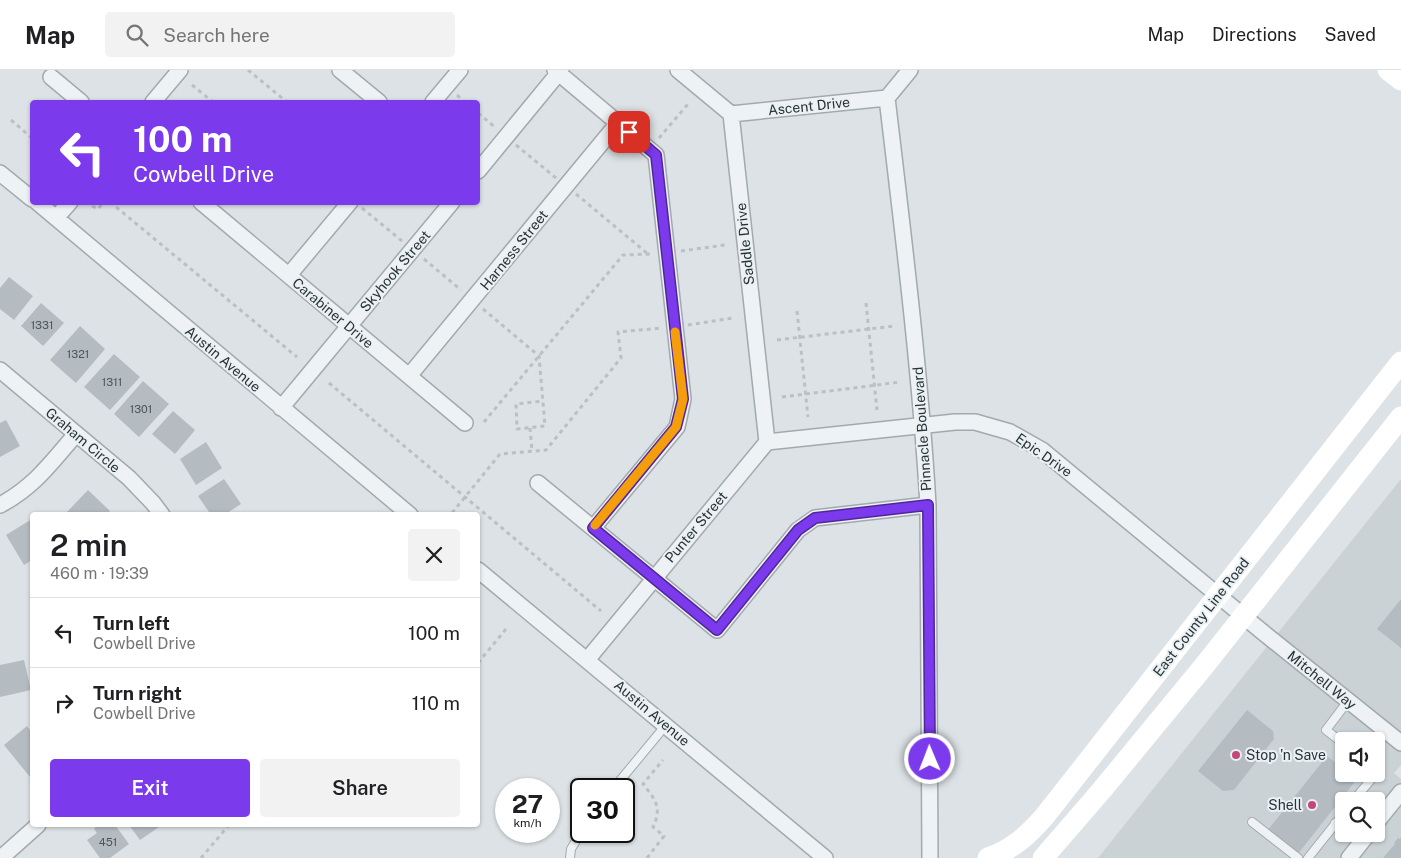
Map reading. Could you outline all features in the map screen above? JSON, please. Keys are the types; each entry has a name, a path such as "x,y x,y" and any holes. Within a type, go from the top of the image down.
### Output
{"main road":[{"path":"1388,70 1401,80"},
{"name":"East County Line Road","path":"988,858 1004,852 1025,838 1044,817 1401,362"},
{"path":"1043,858 1101,791 1400,422"}],"street":[{"path":"155,100 180,70"},
{"path":"340,70 377,100"},
{"path":"435,100 460,70"},
{"path":"678,70 731,114"},
{"path":"887,98 910,70"},
{"path":"480,168 558,71 656,155 683,399 676,427 593,528"},
{"path":"50,77 79,100"},
{"name":"Ascent Drive","path":"731,114 887,98"},
{"name":"Pinnacle Boulevard","path":"887,98 910,299 928,505 930,858"},
{"name":"Saddle Drive","path":"731,114 767,442"},
{"name":"Harness Street","path":"409,376 618,124"},
{"path":"0,173 30,197"},
{"name":"Austin Avenue","path":"41,205 406,512"},
{"path":"56,218 67,205"},
{"name":"Carabiner Drive","path":"205,205 465,423"},
{"path":"289,275 347,205"},
{"name":"Skyhook Street","path":"281,408 450,205"},
{"name":"Graham Circle","path":"0,370 129,478 153,502 160,512"},
{"name":"Epic Drive","path":"767,442 954,422 975,422 1010,432 1042,450 1243,616"},
{"path":"0,506 39,478 76,434"},
{"name":"Punter Street","path":"587,660 767,442"},
{"path":"538,482 717,630 798,530 815,518 928,505"},
{"name":"Austin Avenue","path":"480,572 825,858"},
{"name":"Mitchell Way","path":"1243,616 1401,743"},
{"path":"1385,812 1401,792"},
{"path":"1,858 36,827"},
{"path":"1349,858 1362,842"}],"lane":[{"path":"1335,737 1326,730 1348,701"},
{"path":"622,778 666,725"},
{"path":"1361,792 1369,782"},
{"path":"1252,822 1298,858"},
{"path":"1308,858 1335,823"},
{"path":"570,858 575,843"}],"path":[{"path":"248,70 286,100"},
{"path":"192,86 210,100"},
{"path":"649,150 688,104"},
{"path":"11,120 30,136"},
{"path":"92,206 98,209 101,205"},
{"path":"114,205 297,358"},
{"path":"360,205 539,356 543,401 544,426 517,429 516,404 543,401"},
{"path":"484,422 623,255 666,253 725,245"},
{"path":"866,303 877,410"},
{"path":"798,311 808,417"},
{"path":"453,512 500,454 546,450 621,358 618,332 675,327 733,318"},
{"path":"777,340 894,326"},
{"path":"782,397 900,382"},
{"path":"329,383 601,611"},
{"path":"530,428 532,451"},
{"path":"480,661 506,630"},
{"path":"647,858 664,836 653,827 658,818 658,807 652,795 643,784 663,760"},
{"path":"201,858 227,827"}],"shaded area":[{"path":"1401,479 1401,765 1394,773 1401,779 1401,858 1098,858"}],"building":[{"path":"9,277 33,296 14,320 0,309 0,288"},
{"path":"41,303 64,323 43,346 21,326"},
{"path":"80,326 105,349 76,383 50,360"},
{"path":"114,354 140,377 110,410 84,387"},
{"path":"143,381 169,404 139,437 114,414"},
{"path":"173,411 195,430 175,454 152,434"},
{"path":"6,420 20,446 0,457 0,423"},
{"path":"206,442 222,468 196,485 180,459"},
{"path":"224,479 241,504 229,512 209,512 198,496"},
{"path":"88,490 110,511 109,512 67,512"},
{"path":"30,520 30,561 24,565 6,535"},
{"path":"1401,599 1401,648 1377,629"},
{"path":"24,660 30,690 0,697 0,665"},
{"name":"Stop 'n Save","path":"1247,710 1273,731 1274,739 1234,790 1223,791 1198,771"},
{"path":"27,726 30,730 30,777 4,745"},
{"name":"Shell","path":"1327,756 1335,762 1335,782 1355,782 1347,792 1335,792 1335,807 1297,855 1267,831"},
{"path":"96,827 116,827 129,844 110,858 100,858 87,840 97,833 94,829"},
{"path":"130,827 159,827 140,840"},
{"path":"1401,837 1401,858 1383,858 1398,838 1400,839"}],"slow traffic":[{"path":"595,525 676,427 683,399 675,332"}],"place":[{"name":"Stop 'n Save","path":"1236,755"},
{"name":"Shell","path":"1312,805"}],"route":[{"path":"629,132 656,155 683,399 676,427 593,528 717,630 798,530 815,518 928,505 930,759"}]}
